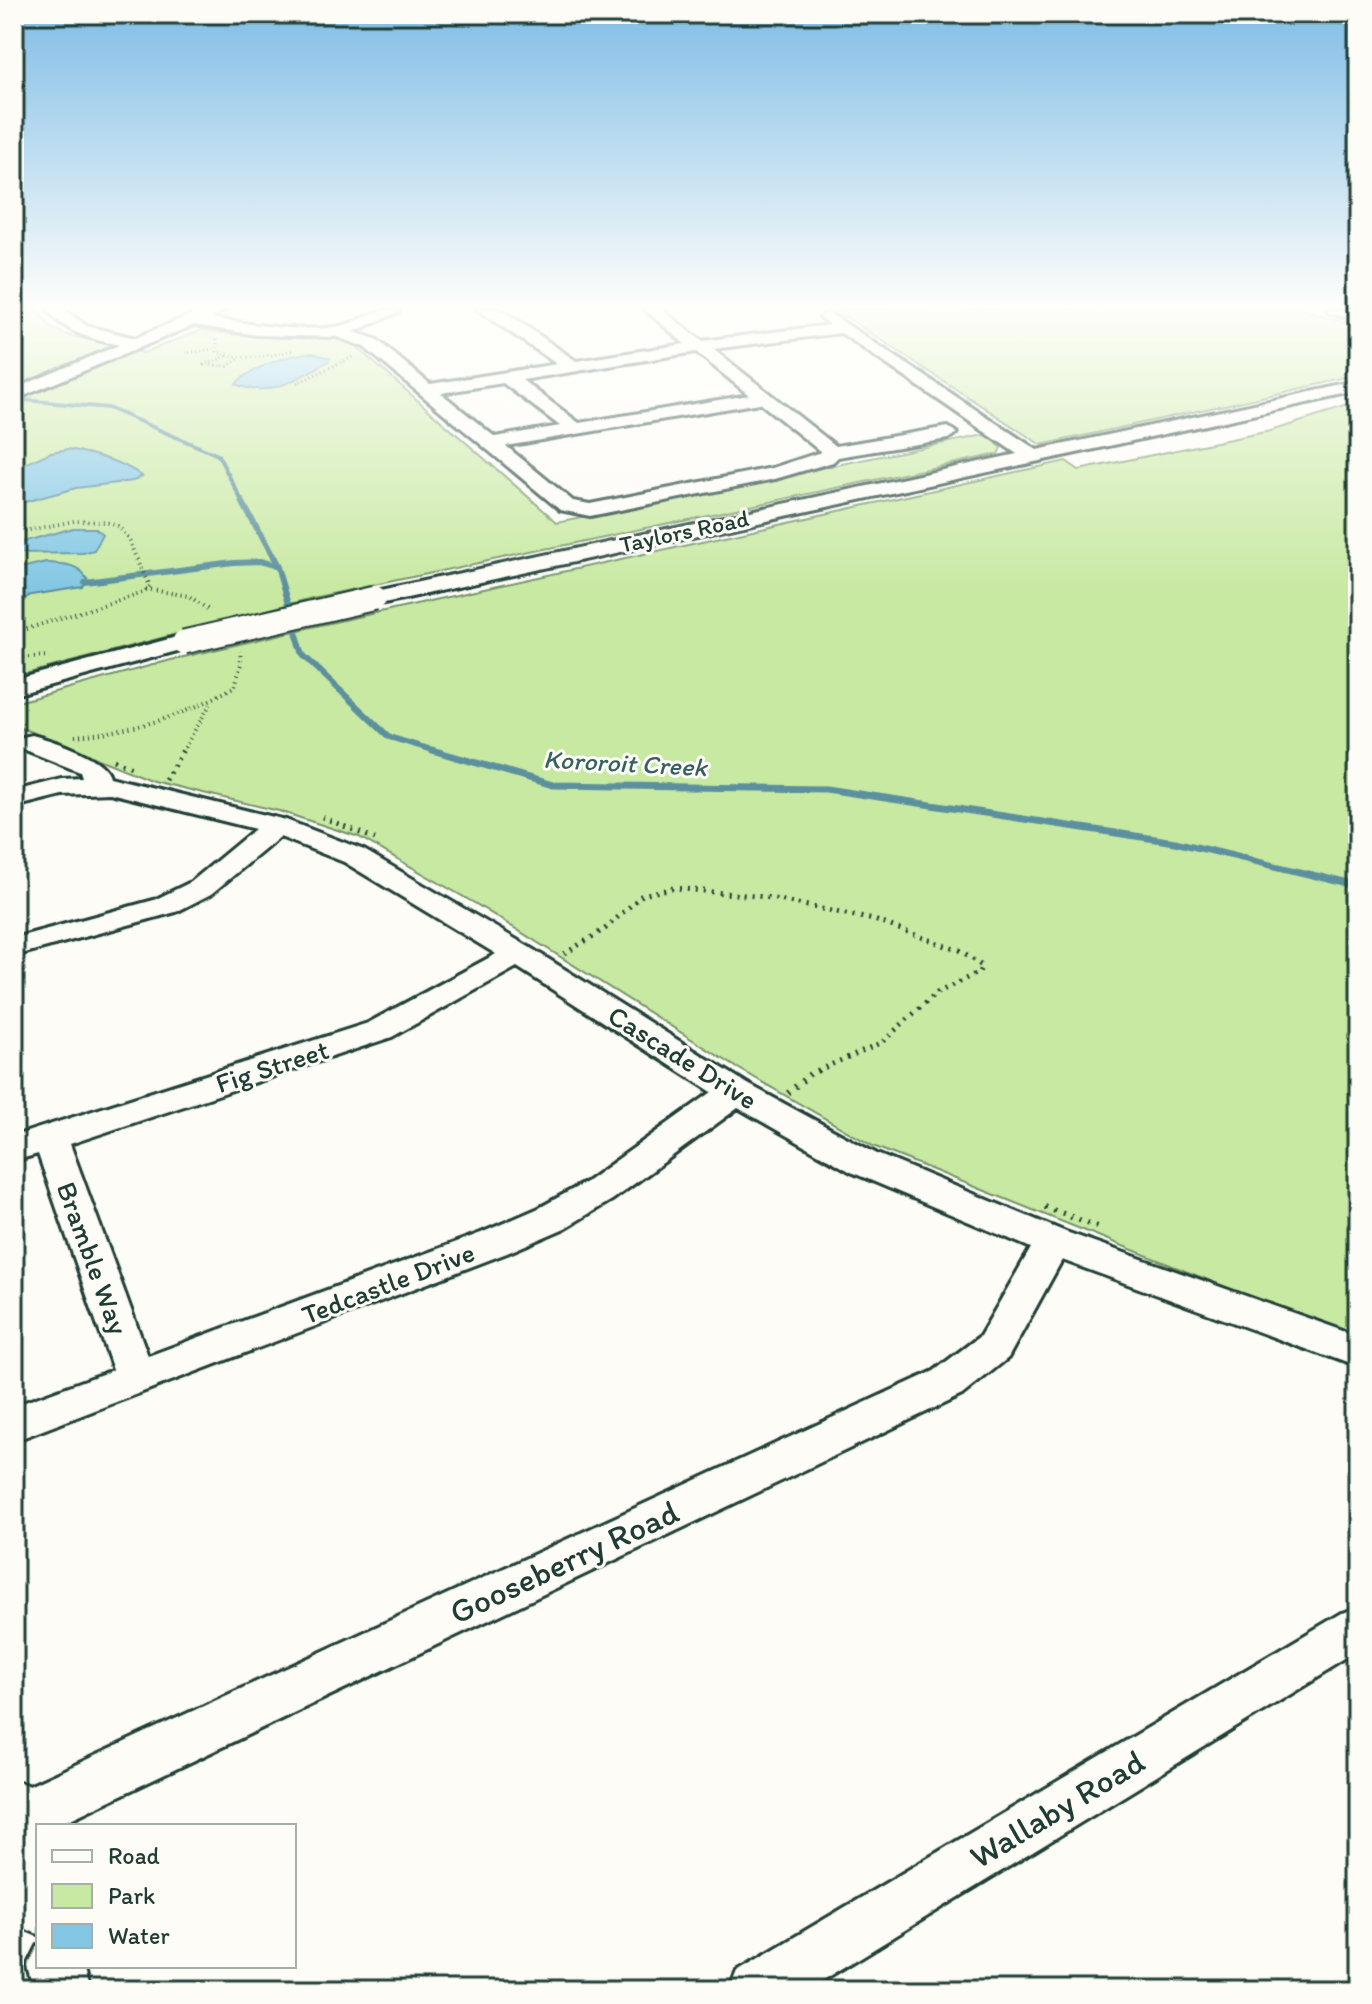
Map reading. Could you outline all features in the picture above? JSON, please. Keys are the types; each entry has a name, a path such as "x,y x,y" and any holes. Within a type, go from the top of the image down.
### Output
{"street":[{"path":"442,403 567,506 590,510 775,473 826,458 832,452 948,433"},
{"path":"540,403 574,428"},
{"path":"491,443 732,403"},
{"path":"773,403 832,452"},
{"path":"953,403 1034,457"},
{"name":"Taylors Road","path":"14,688 184,642 375,598 1286,403"},
{"path":"36,737 98,770"},
{"name":"Cascade Drive","path":"14,799 62,787 98,770 110,785 276,826 354,856 518,954 736,1092 864,1163 1046,1223 1358,1352"},
{"path":"14,947 165,906 201,888 276,826"},
{"name":"Fig Street","path":"14,1149 380,1030 518,954"},
{"name":"Tedcastle Drive","path":"14,1424 494,1243 552,1218 599,1191 736,1092"},
{"name":"Bramble Way","path":"50,1138 136,1378"},
{"name":"Gooseberry Road","path":"16,1811 948,1383 994,1347 1046,1223"},
{"name":"Wallaby Road","path":"756,1990 1358,1628"},
{"path":"16,1811 36,1898"},
{"path":"56,1968 61,1990"}],"path":[{"path":"14,533 73,521 104,522 126,532 149,579 150,586 146,589"},
{"path":"14,633 146,589 188,593 198,598 217,619"},
{"path":"66,737 153,727 212,700 235,686 241,664 236,640"},
{"path":"154,773 169,777 212,700"},
{"path":"14,717 36,737"},
{"path":"98,770 139,769"},
{"path":"316,815 378,840"},
{"path":"563,954 598,935 647,892 677,887 834,910 884,922 939,939 977,960 982,966 979,972 937,993 882,1042 811,1073 790,1092"},
{"path":"551,946 575,962"},
{"path":"777,1084 801,1098"},
{"path":"1046,1223 1113,1233"}],"green space":[{"path":"14,403 420,403 557,522 989,434 1001,448 998,454 312,598 14,677"},
{"path":"976,403 1236,403 1041,445"},
{"path":"1358,404 1358,1340 873,1146 736,1067 476,904 359,837 279,811 153,781 14,725 14,703 171,660 1066,461 1079,470 1270,431"}],"water":[{"path":"69,449 116,462 142,476 133,481 76,488 14,505 14,469 51,452"},
{"path":"73,528 96,528 103,534 94,550 83,553 14,554 14,544"},
{"path":"46,563 79,569 87,578 83,587 31,595 14,605 14,570"}],"waterway":[{"name":"Kororoit Creek","path":"51,403 108,408 218,455 243,503"},
{"name":"Kororoit Creek","path":"242,501 277,567"},
{"path":"85,582 234,563 259,562 277,567"},
{"name":"Kororoit Creek","path":"277,567 303,655 389,737 439,752"},
{"name":"Kororoit Creek","path":"432,750 553,785 826,789 1175,842 1358,886"}]}
